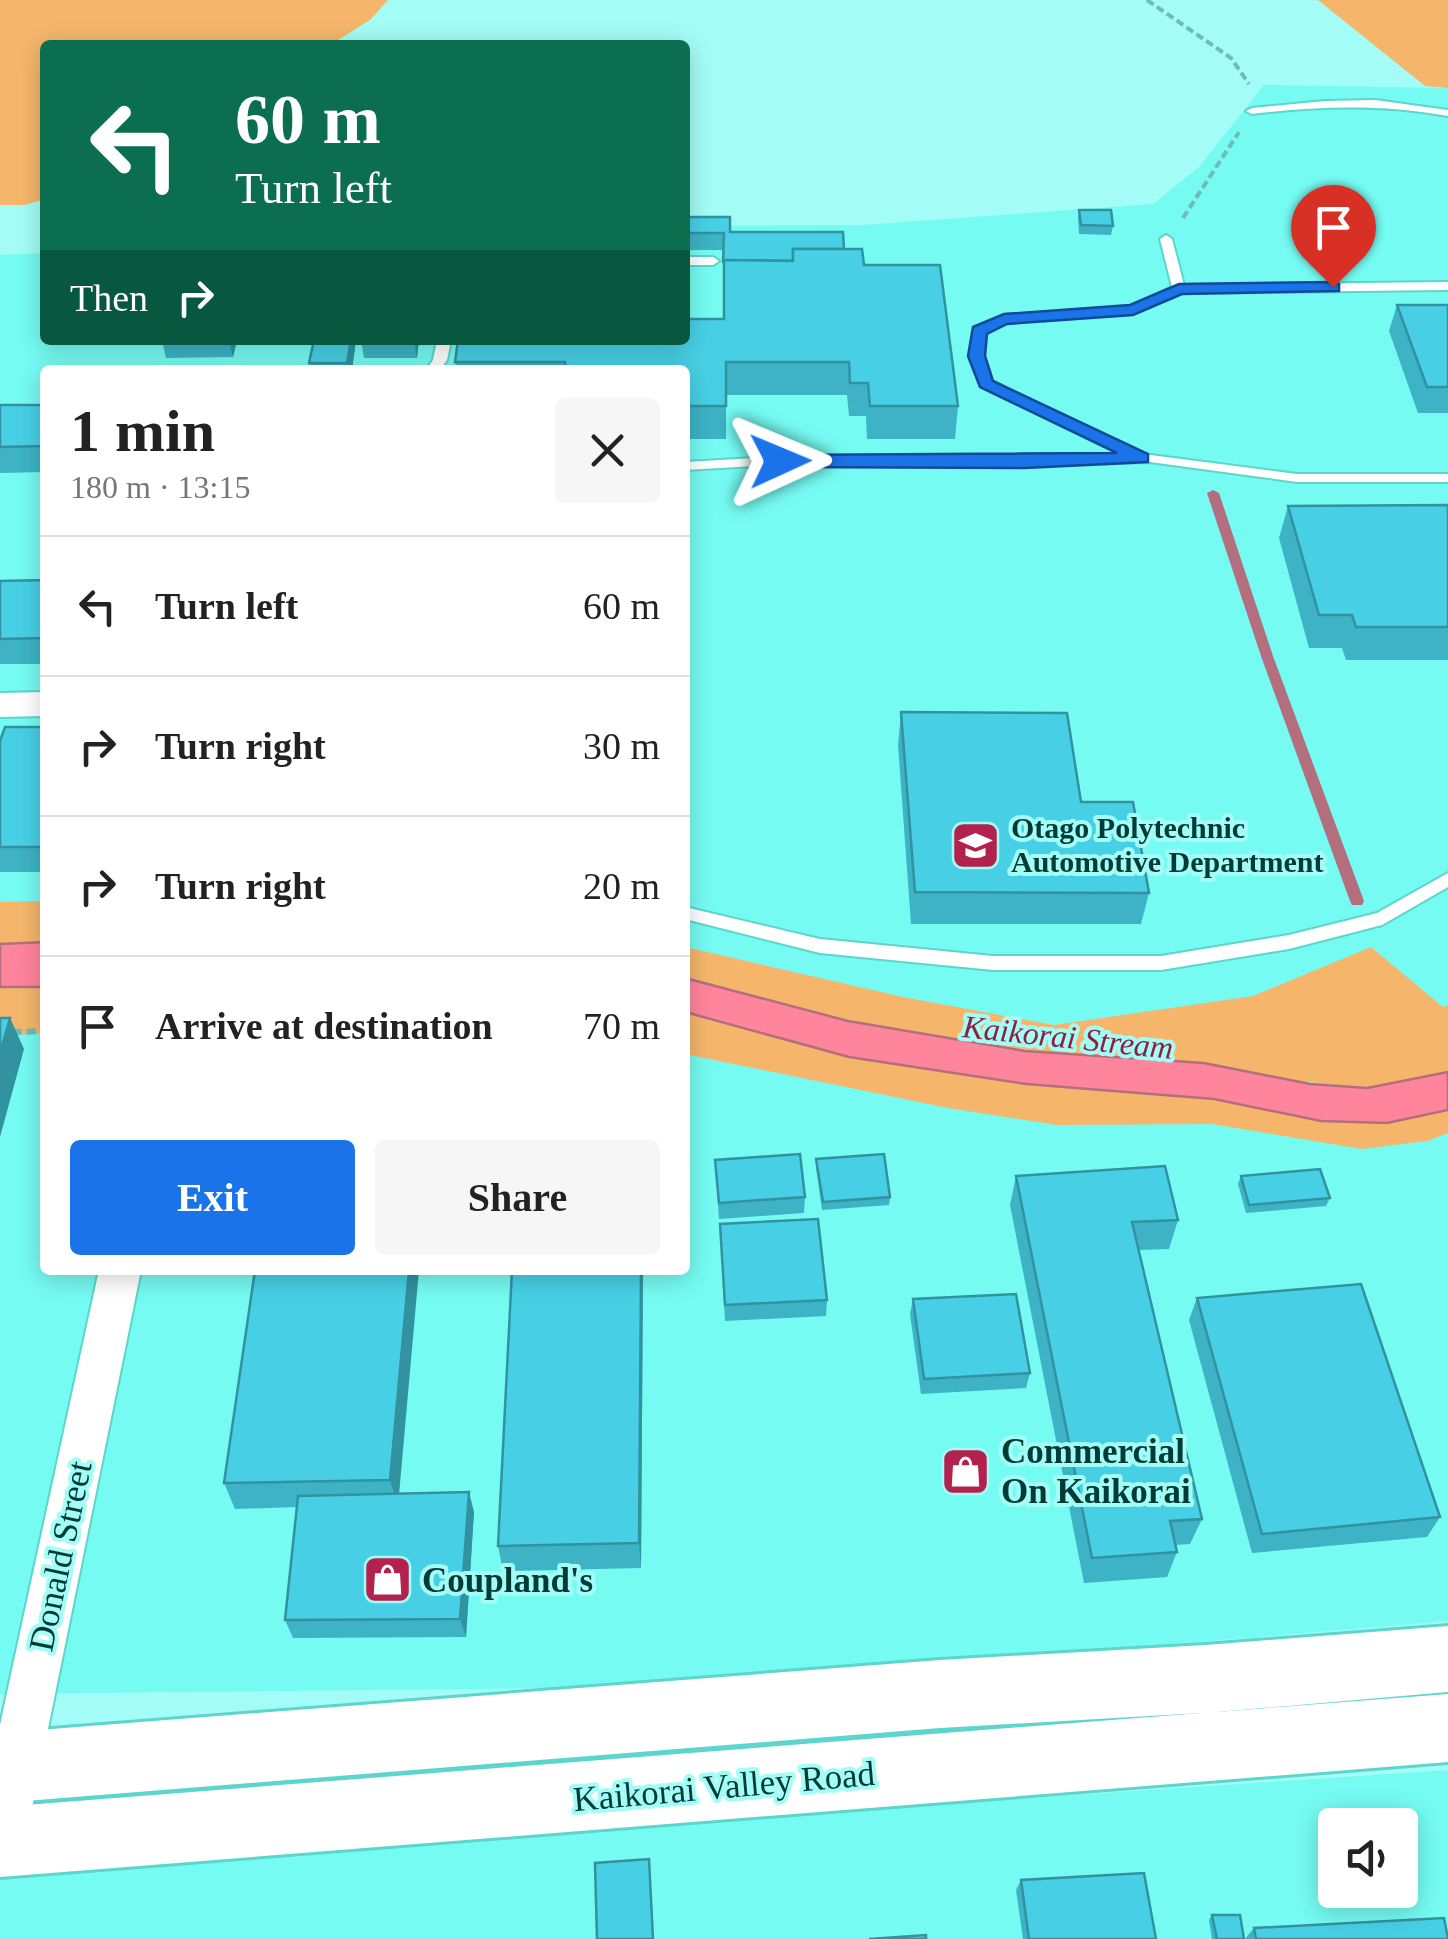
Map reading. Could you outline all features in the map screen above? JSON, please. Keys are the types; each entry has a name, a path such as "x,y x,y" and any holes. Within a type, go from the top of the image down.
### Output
{"main road":[{"path":"8,1768 940,1694 1205,1679 1448,1659"},
{"name":"Kaikorai Valley Road","path":"0,1842 1448,1728"}],"street":[{"path":"0,704 40,704"},
{"name":"Donald Street","path":"0,1842 8,1768 119,1275"}],"lane":[{"path":"1252,111 1331,104 1426,108 1448,113"},
{"path":"1166,240 1179,289"},
{"path":"690,261 714,261"},
{"path":"1142,458 986,384 977,356 979,331 1004,319 1133,310 1179,289 1448,286"},
{"path":"690,466 811,460 1025,462 1142,458 1297,478 1448,478"},
{"path":"690,914 820,946 993,963 1162,962 1289,942 1382,918 1448,879"}],"path":[{"path":"1147,0 1231,58 1252,88 1252,111 1196,201 1166,240"},
{"path":"0,1025 17,1032 40,1031"}],"shaded area":[{"path":"0,0 388,0 370,20 338,40 40,40 40,200 0,205"},
{"path":"1318,0 1448,0 1448,88 1425,86"},
{"path":"1264,85 1448,88 1448,1621 661,1687 0,1694 0,255 40,253 40,345 690,345 690,226 863,225 1153,204 1199,167"},
{"path":"40,901 40,942 0,944 0,902"},
{"path":"40,942 40,987 0,987 0,944"},
{"path":"1371,947 1443,1007 1448,1005 1448,1072 1367,1088 1023,1053 848,1021 690,978 690,948 903,997 1054,1025 1253,996"},
{"path":"690,979 848,1021 1025,1051 1204,1063 1310,1084 1367,1088 1448,1072 1448,1110 1387,1123 1321,1121 1214,1099 1026,1084 849,1057 690,1013"},
{"path":"0,987 40,987 40,1033 0,1036"},
{"path":"690,1013 850,1057 1026,1084 1214,1099 1321,1121 1387,1123 1448,1110 1448,1133 1427,1141 1362,1149 1212,1124 1057,1125 948,1108 690,1055"},
{"path":"1448,1770 1448,1939 0,1939 0,1867"}],"building":[{"path":"1079,210 1111,210 1113,226 1081,225"},
{"path":"690,217 730,217 730,232 843,232 844,249 793,249 793,261 723,263 724,233 690,233"},
{"path":"793,249 862,249 864,265 940,265 958,406 870,406 868,383 850,383 849,362 726,362 726,406 690,406 690,365 455,362 457,345 690,345 690,319 724,319 724,260 793,261"},
{"path":"1397,305 1448,305 1448,387 1427,387"},
{"path":"313,345 350,345 347,363 309,363"},
{"path":"0,405 40,405 40,446 0,447"},
{"path":"1448,505 1448,627 1356,627 1352,615 1319,615 1288,506"},
{"path":"40,580 40,638 0,639 0,581"},
{"path":"901,712 1067,713 1081,802 1133,802 1149,893 915,892"},
{"path":"5,727 40,727 40,847 0,847 0,741"},
{"path":"0,1018 10,1018 0,1053"},
{"path":"800,1154 805,1197 719,1203 715,1160"},
{"path":"884,1154 890,1197 823,1202 816,1159"},
{"path":"1165,1166 1178,1220 1132,1222 1202,1519 1170,1521 1177,1552 1092,1558 1016,1176"},
{"path":"1320,1169 1330,1198 1249,1205 1241,1176"},
{"path":"818,1219 827,1300 725,1305 720,1224"},
{"path":"254,1275 409,1275 390,1480 224,1483"},
{"path":"512,1275 641,1275 639,1543 498,1546"},
{"path":"1361,1284 1440,1517 1262,1534 1197,1298"},
{"path":"1016,1294 1030,1373 924,1379 913,1299"},
{"path":"469,1492 460,1619 285,1620 298,1496"},
{"path":"649,1859 653,1939 597,1939 595,1863"},
{"path":"1144,1873 1156,1939 1029,1939 1021,1880"},
{"path":"1212,1915 1240,1915 1244,1939 1217,1939"},
{"path":"1444,1918 1448,1939 1256,1939 1254,1928"},
{"path":"926,1935 926,1939 869,1939"}],"waterway":[{"path":"1213,493 1267,656 1357,901"}],"place":[{"name":"Otago Polytechnic Automotive Department","path":"976,845"},
{"name":"Commercial On Kaikorai","path":"966,1471"},
{"name":"Coupland's","path":"387,1580"}],"route":[{"path":"780,461 1025,462 1142,458 986,384 977,356 979,331 1004,319 1133,310 1179,289 1333,287"}],"water label":[{"name":"Kaikorai Stream","path":"1068,1037"}]}
